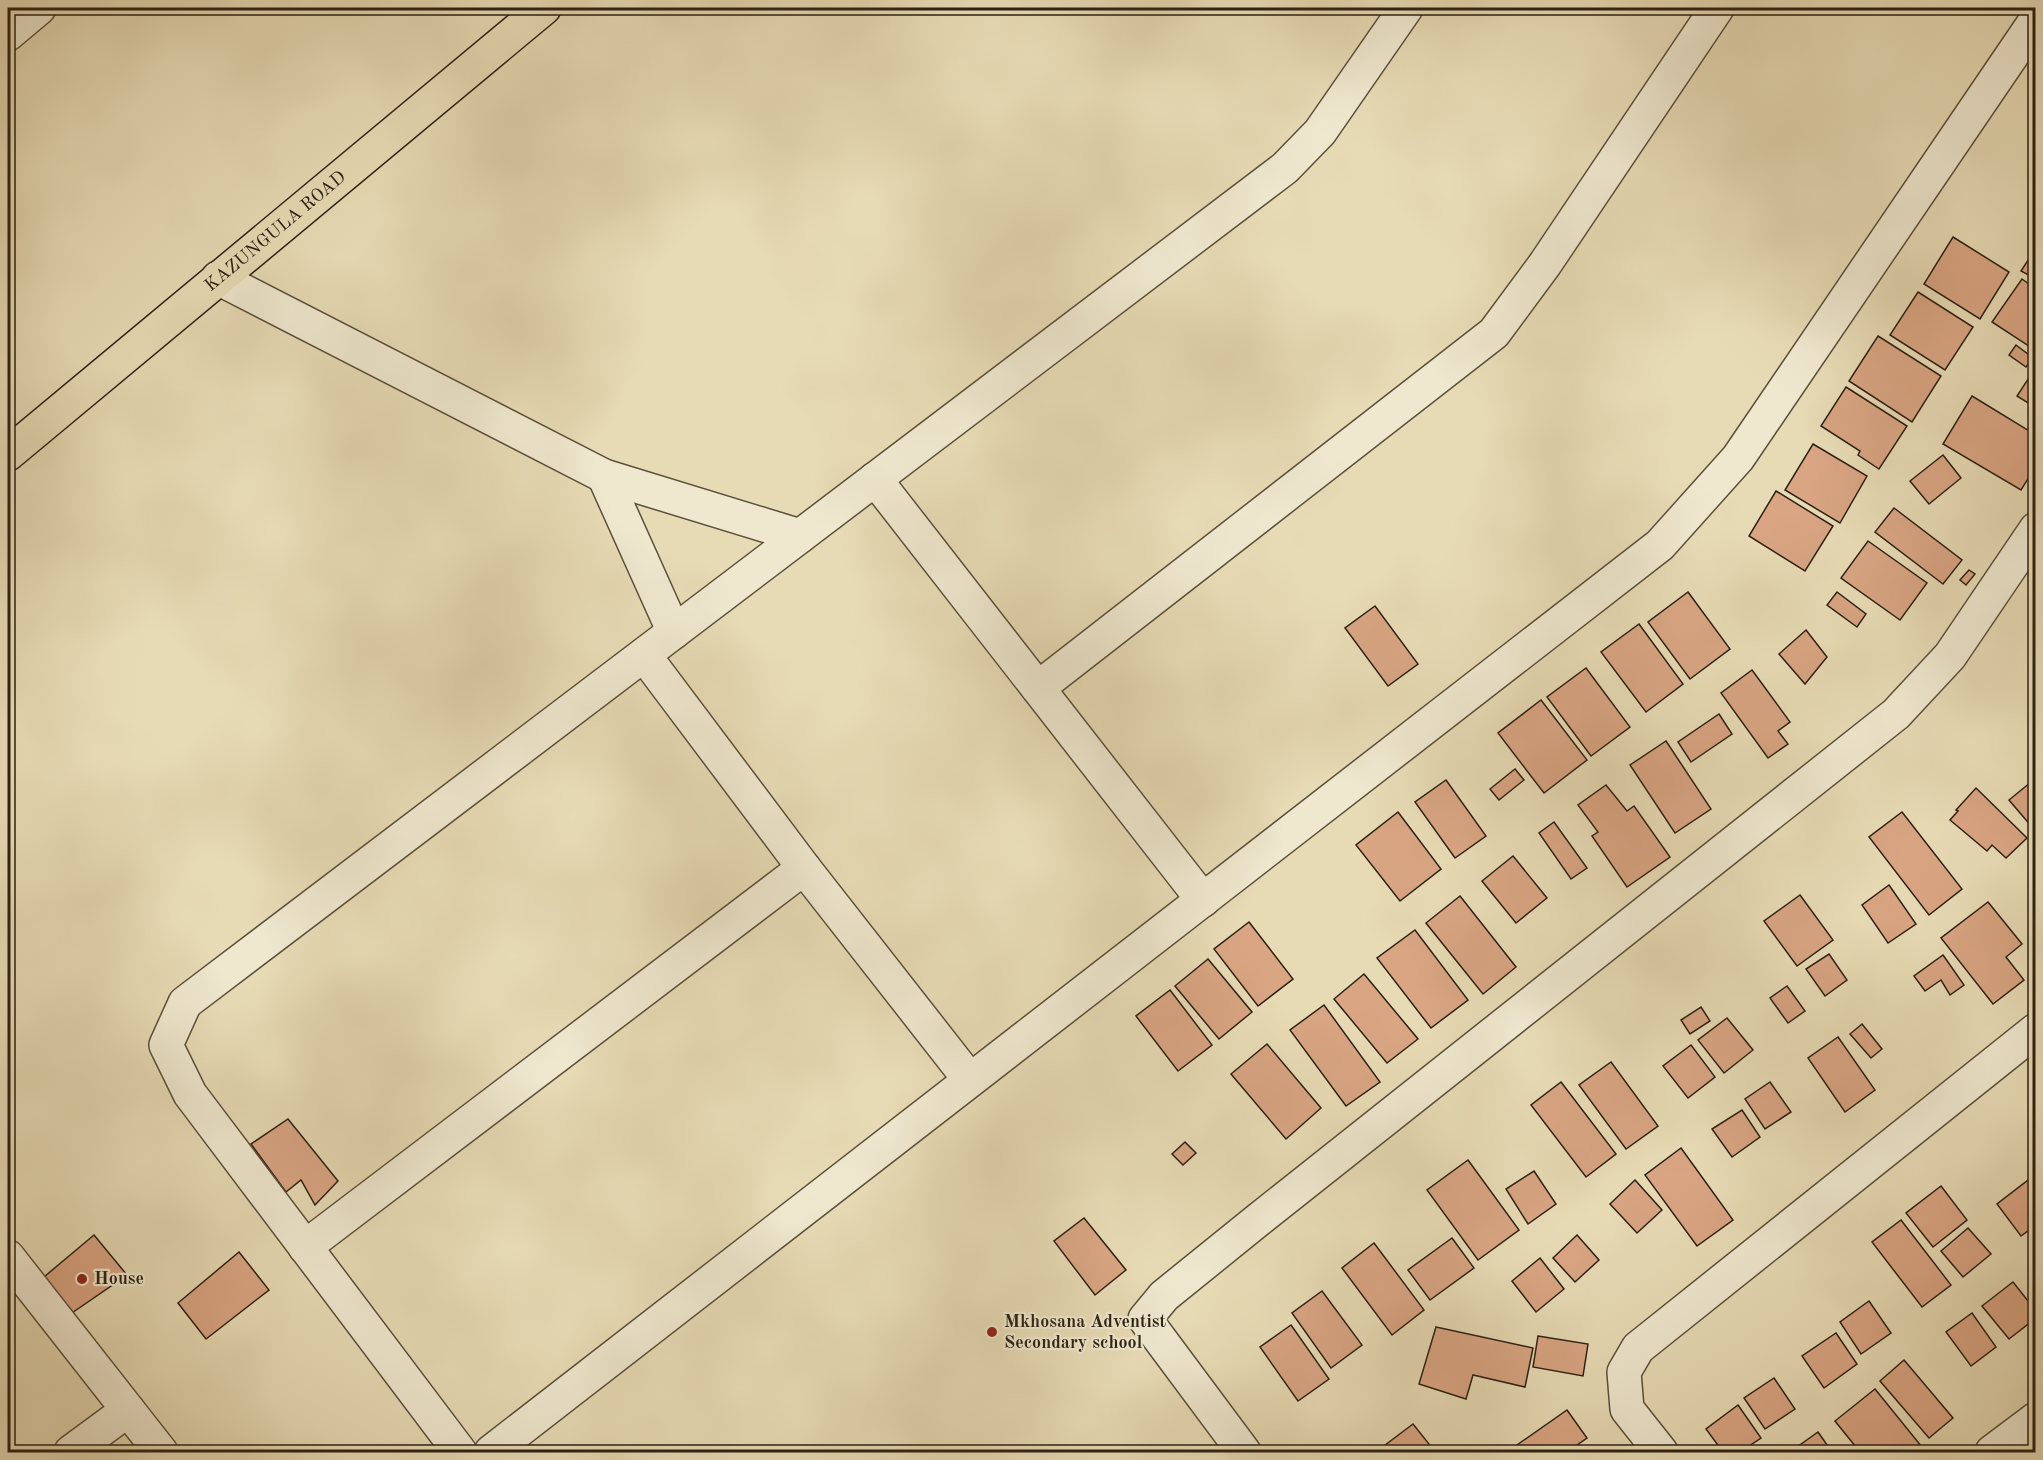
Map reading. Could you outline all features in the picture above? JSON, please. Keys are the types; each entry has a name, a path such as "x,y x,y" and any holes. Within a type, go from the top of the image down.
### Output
{"main road":[{"name":"KAZUNGULA ROAD","path":"8,454 544,8"}],"street":[{"path":"8,34 39,8"},
{"path":"460,1452 185,1084 166,1046 185,1003 1285,168 1320,132 1406,8"},
{"path":"1038,688 1494,333 1545,264 1717,8"},
{"path":"490,1452 1660,545 1738,458 2036,20"},
{"path":"218,278 604,476 800,536"},
{"path":"604,476 674,632"},
{"path":"875,479 1203,900"},
{"path":"1244,1452 1145,1318 1164,1296 1258,1220 1896,714 1950,656 2036,529"},
{"path":"644,655 804,868 970,1080"},
{"path":"305,1247 804,868"},
{"path":"1661,1452 1627,1409 1624,1372 1638,1348 2036,1030"},
{"path":"8,1257 161,1452"},
{"path":"70,1452 128,1410"},
{"path":"1992,1452 2036,1419"}],"building":[{"path":"1953,237 2009,272 1980,319 1924,284"},
{"path":"2036,248 2036,279 2021,271"},
{"path":"2022,279 2036,289 2035,350 1992,322"},
{"path":"1918,292 1973,327 1945,370 1890,335"},
{"path":"1878,336 1941,376 1912,422 1849,381"},
{"path":"2016,345 2033,358 2026,367 2009,355"},
{"path":"2036,367 2036,408 2017,396"},
{"path":"1846,387 1907,426 1879,469 1858,455 1860,451 1821,426"},
{"path":"1972,396 2036,435 2036,466 2021,490 1943,444"},
{"path":"1813,444 1867,476 1840,523 1785,490"},
{"path":"1943,455 1961,478 1929,504 1910,481"},
{"path":"1776,491 1833,526 1805,571 1749,536"},
{"path":"1894,508 1962,560 1943,584 1875,532"},
{"path":"1868,541 1927,583 1900,620 1841,578"},
{"path":"1969,570 1975,574 1966,585 1960,580"},
{"path":"1688,592 1730,649 1690,679 1648,622"},
{"path":"1837,592 1866,614 1857,627 1827,605"},
{"path":"1375,606 1418,664 1388,686 1345,628"},
{"path":"1639,624 1683,684 1646,712 1601,652"},
{"path":"1806,630 1827,657 1805,684 1779,654"},
{"path":"1586,668 1630,727 1591,756 1547,697"},
{"path":"1752,670 1790,722 1778,731 1788,744 1768,758 1721,693"},
{"path":"1541,700 1587,760 1544,793 1498,733"},
{"path":"1719,714 1732,734 1691,762 1678,742"},
{"path":"1666,741 1711,809 1675,833 1630,765"},
{"path":"1515,769 1524,780 1499,800 1490,789"},
{"path":"2036,778 2036,824 2032,827 2009,800"},
{"path":"1446,780 1486,836 1455,858 1415,802"},
{"path":"1606,785 1627,811 1634,806 1670,857 1627,887 1592,836 1598,832 1578,805"},
{"path":"1976,788 2027,838 2006,858 1992,845 1987,851 1950,820"},
{"path":"1398,812 1441,869 1400,901 1356,845"},
{"path":"1902,812 1962,889 1929,915 1869,837"},
{"path":"1554,822 1587,868 1571,879 1539,833"},
{"path":"1513,856 1547,898 1516,923 1482,881"},
{"path":"1889,885 1916,924 1888,943 1862,905"},
{"path":"1800,895 1833,940 1797,966 1764,921"},
{"path":"1460,896 1516,967 1483,994 1426,923"},
{"path":"2036,898 2036,911 2029,903"},
{"path":"1988,902 2022,944 2006,957 2024,980 1993,1004 1941,938"},
{"path":"1249,922 1293,979 1258,1006 1214,949"},
{"path":"1415,930 1468,1000 1431,1028 1377,958"},
{"path":"1829,954 1847,980 1825,996 1806,969"},
{"path":"1943,955 1964,985 1950,995 1941,980 1925,991 1914,976"},
{"path":"1208,959 1252,1012 1219,1039 1175,986"},
{"path":"1364,974 1418,1039 1387,1063 1334,999"},
{"path":"1787,986 1805,1011 1788,1023 1770,998"},
{"path":"1170,990 1212,1045 1178,1071 1136,1016"},
{"path":"1324,1005 1380,1082 1346,1106 1290,1030"},
{"path":"1701,1007 1710,1021 1690,1034 1681,1020"},
{"path":"1727,1018 1753,1050 1724,1073 1698,1040"},
{"path":"1862,1024 1882,1049 1871,1058 1850,1034"},
{"path":"1838,1037 1875,1090 1845,1112 1808,1058"},
{"path":"1267,1044 1321,1108 1286,1139 1231,1074"},
{"path":"1691,1045 1715,1077 1688,1098 1663,1066"},
{"path":"1611,1062 1658,1126 1626,1149 1579,1085"},
{"path":"1561,1082 1616,1154 1586,1177 1531,1105"},
{"path":"1770,1082 1791,1112 1765,1129 1745,1099"},
{"path":"1742,1110 1760,1137 1732,1157 1712,1129"},
{"path":"288,1119 338,1181 315,1205 301,1180 286,1192 251,1144"},
{"path":"1185,1142 1196,1153 1183,1165 1172,1154"},
{"path":"1681,1148 1733,1220 1697,1246 1645,1175"},
{"path":"1468,1160 1519,1230 1478,1260 1427,1190"},
{"path":"1534,1171 1556,1204 1528,1224 1506,1189"},
{"path":"2036,1174 2036,1225 2021,1236 1997,1204"},
{"path":"1635,1180 1662,1210 1637,1233 1610,1204"},
{"path":"1941,1186 1967,1220 1933,1247 1906,1213"},
{"path":"1084,1218 1126,1270 1095,1295 1054,1241"},
{"path":"1901,1220 1951,1285 1922,1307 1872,1242"},
{"path":"1968,1228 1991,1254 1963,1277 1941,1251"},
{"name":"House","path":"94,1235 127,1275 66,1317 38,1282"},
{"path":"1577,1235 1599,1260 1575,1282 1553,1258"},
{"path":"1452,1238 1474,1268 1430,1300 1408,1270"},
{"path":"1374,1243 1424,1310 1392,1335 1342,1268"},
{"path":"239,1252 269,1290 206,1339 178,1303"},
{"path":"1540,1258 1564,1289 1536,1312 1512,1281"},
{"path":"2013,1282 2036,1311 2036,1318 2009,1339 1982,1306"},
{"path":"1322,1291 1362,1345 1331,1368 1292,1313"},
{"path":"1869,1301 1891,1333 1861,1354 1840,1322"},
{"path":"1972,1313 1996,1347 1971,1366 1946,1332"},
{"path":"1291,1325 1329,1379 1298,1401 1260,1347"},
{"path":"1436,1327 1533,1348 1525,1387 1473,1375 1466,1399 1419,1384"},
{"path":"1836,1333 1857,1364 1824,1388 1802,1356"},
{"path":"1538,1336 1588,1344 1583,1376 1533,1367"},
{"path":"1904,1360 1953,1418 1929,1438 1880,1381"},
{"path":"1774,1378 1795,1409 1765,1429 1744,1398"},
{"path":"1875,1389 1926,1452 1860,1452 1835,1421"},
{"path":"1738,1405 1761,1438 1740,1452 1723,1452 1706,1429"},
{"path":"1567,1410 1587,1438 1567,1452 1507,1452"},
{"path":"1413,1424 1433,1449 1429,1452 1376,1452"},
{"path":"1818,1432 1832,1452 1790,1452"}],"place":[{"name":"House","path":"82,1279"},
{"name":"Mkhosana Adventist Secondary school","path":"992,1332"}]}
